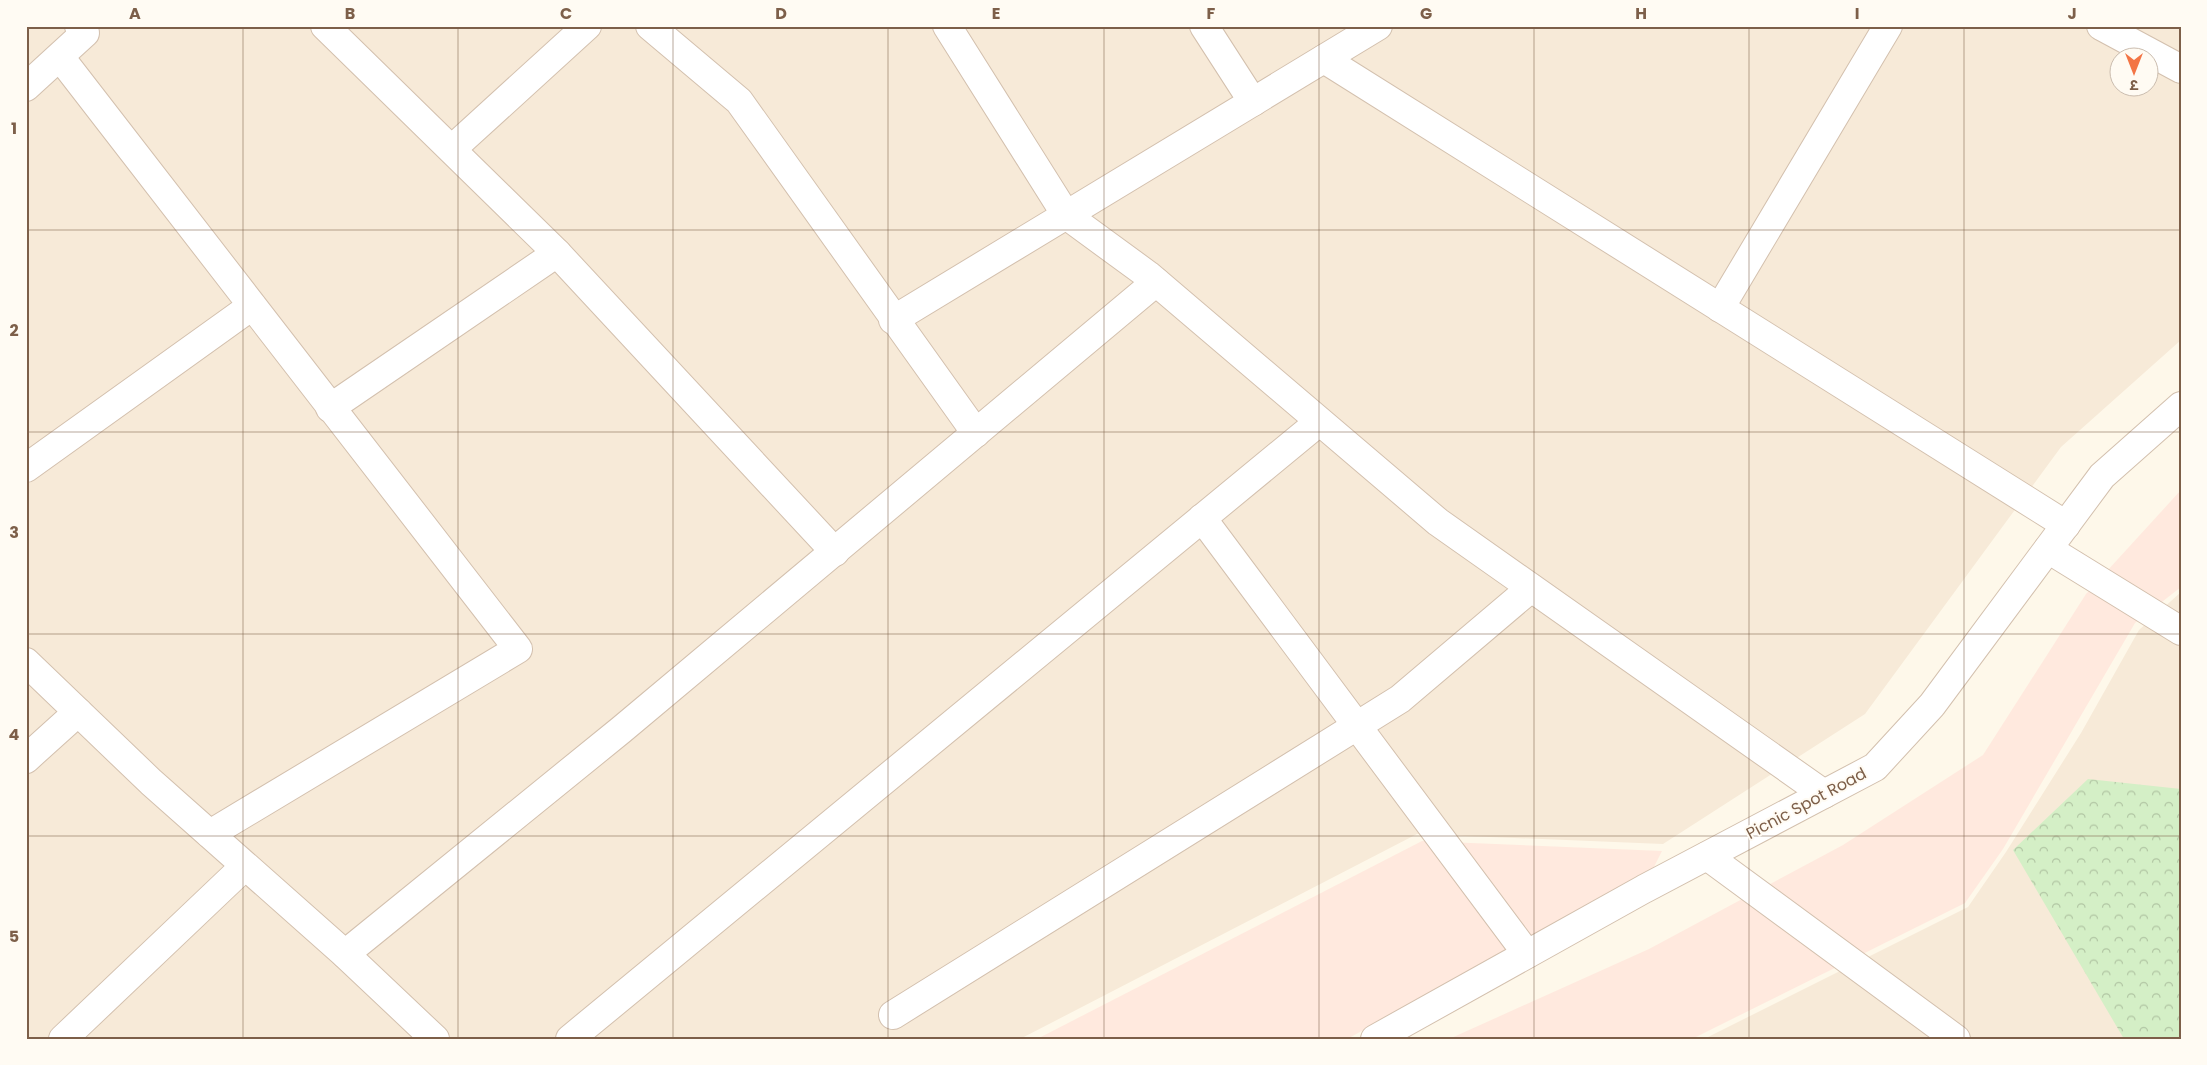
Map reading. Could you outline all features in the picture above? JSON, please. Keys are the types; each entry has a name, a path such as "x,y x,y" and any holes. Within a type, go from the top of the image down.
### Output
{"street":[{"path":"26,87 86,33 79,26"},
{"path":"325,26 558,252 835,552"},
{"path":"452,150 587,26"},
{"path":"650,26 739,101 893,320 976,433"},
{"path":"947,26 1066,215 1156,282 1438,522 1824,794"},
{"path":"1204,26 1253,102"},
{"path":"893,320 1378,26"},
{"path":"1720,308 1888,26"},
{"path":"2101,26 2181,69"},
{"path":"60,57 518,649 210,834"},
{"path":"1324,59 2066,525"},
{"path":"330,408 558,252"},
{"path":"345,954 621,730 1156,282"},
{"path":"26,468 252,306"},
{"name":"Picnic Spot Road","path":"1374,1039 1707,856 1875,767 1932,705 2102,476 2181,406"},
{"path":"570,1039 1319,422"},
{"path":"1202,518 1527,954"},
{"path":"2048,549 2181,631"},
{"path":"893,1015 1400,699 1531,588"},
{"path":"26,662 150,782 345,954 435,1039"},
{"path":"26,759 78,712"},
{"path":"1707,856 1956,1039"},
{"path":"63,1039 246,866"}],"shaded area":[{"path":"26,26 2181,26 2181,340 2061,447 1865,714 1663,844 1417,834 1020,1039 26,1039"},
{"path":"2181,490 2181,587 2135,623 2003,849 1965,903 1692,1039 1449,1039 1649,949 1843,845 1983,755 2086,594"},
{"path":"2181,592 2181,1039 1704,1039 1968,907 2006,852 2081,733 2139,630"},
{"path":"1422,841 1662,851 1650,875 1347,1039 1037,1039"}],"green space":[{"path":"2088,779 2181,789 2181,1039 2124,1039 2013,850"}]}
